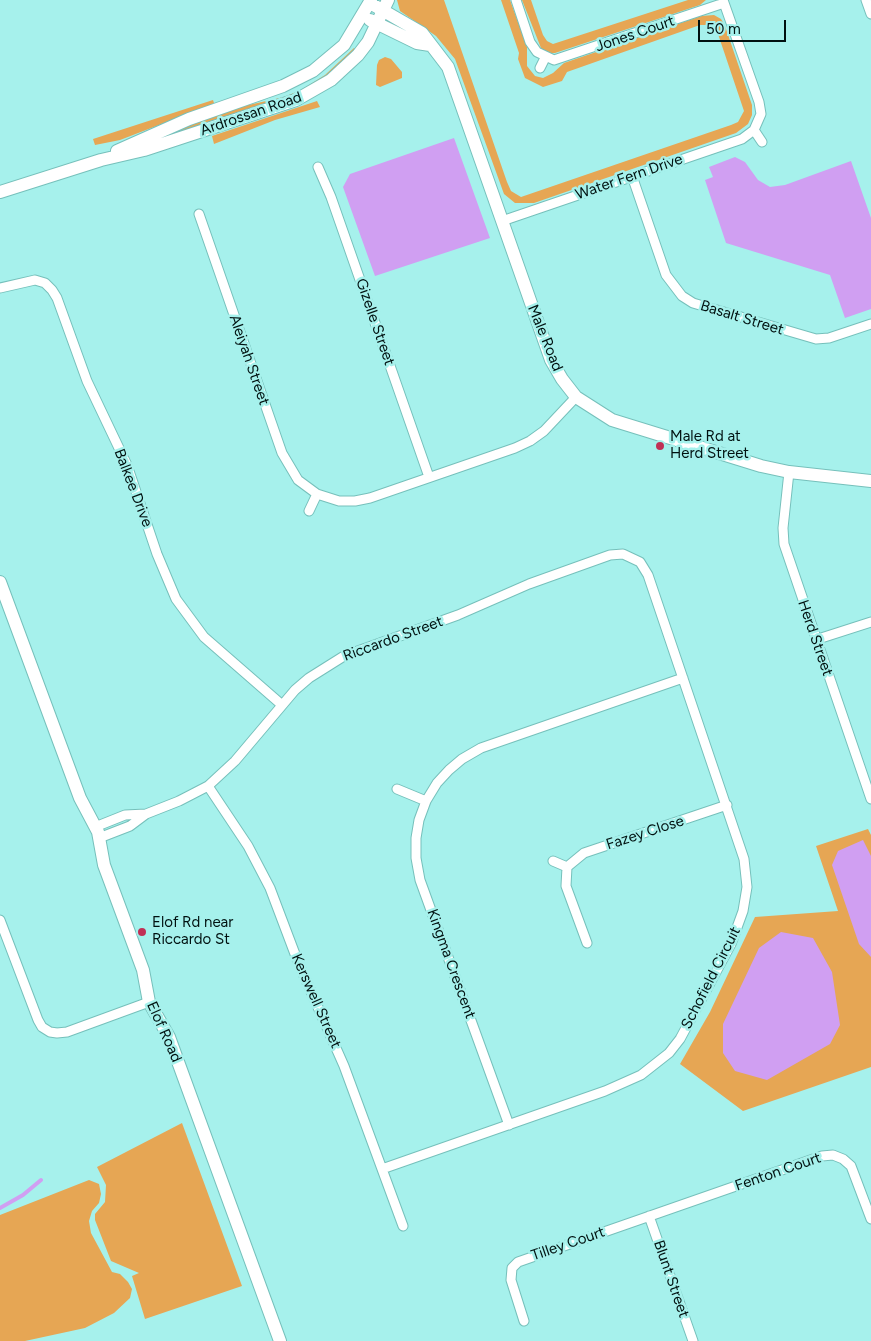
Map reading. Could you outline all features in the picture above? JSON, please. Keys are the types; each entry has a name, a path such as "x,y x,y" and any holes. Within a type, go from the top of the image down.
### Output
{"street":[{"path":"516,0 530,42 536,52 545,58 540,68"},
{"path":"866,0 871,14"},
{"name":"Male Road","path":"371,1 386,5 422,33 430,45 442,57 454,78 551,360 562,379 576,397 612,420 761,466 789,472 871,481"},
{"name":"Ardrossan Road","path":"101,160 164,129 299,79 335,54 352,35 371,1"},
{"path":"724,2 759,102 761,114 754,130 762,142"},
{"name":"Jones Court","path":"545,58 554,60 564,58 724,2"},
{"name":"Ardrossan Road","path":"0,192 101,160 144,150 296,100 346,69 368,42 386,5"},
{"path":"363,16 417,42 430,45"},
{"name":"Water Fern Drive","path":"502,221 742,139 754,130"},
{"name":"Gizelle Street","path":"318,167 331,197 429,478"},
{"name":"Basalt Street","path":"632,176 666,275 682,296 694,303 816,339 829,338 871,324"},
{"name":"Aleiyah Street","path":"200,214 282,453 298,480 317,494 339,501 355,501 429,478 530,441 544,430 576,397"},
{"name":"Balkee Drive","path":"0,288 35,280 45,283 52,290 57,298 87,381 126,465 157,554 176,599 204,637 282,706"},
{"name":"Herd Street","path":"789,472 783,528 784,544 815,640 871,799"},
{"path":"309,511 317,494"},
{"name":"Riccardo Street","path":"97,832 125,815 146,814 180,801 208,786 235,761 282,706 309,678 344,656 458,615 577,566 610,555 627,555"},
{"name":"Schofield Circuit","path":"382,1170 624,1084 657,1063 680,1039 731,944 742,911 747,887 744,859 648,575 640,562 627,555"},
{"name":"Elof Road","path":"0,582 80,798 97,832 104,865 143,970 150,1002 168,1037 280,1341"},
{"path":"815,640 871,622"},
{"name":"Kingma Crescent","path":"509,1125 420,880 416,858 416,838 419,820 426,801 437,782 449,770 462,759 481,748 683,678"},
{"name":"Kerswell Street","path":"208,786 248,846 270,888 298,962 344,1066 403,1226"},
{"path":"397,789 426,801"},
{"name":"Fazey Close","path":"567,867 584,853 727,805"},
{"path":"553,861 567,867 566,886 587,943"},
{"path":"0,920 38,1020 42,1027 50,1032 67,1032 150,1002"},
{"name":"Fenton Court","path":"649,1216 822,1156 833,1154 843,1159 856,1174 871,1219"},
{"name":"Tilley Court","path":"524,1321 510,1280 512,1268 518,1262 649,1216"},
{"name":"Blunt Street","path":"649,1216 693,1341"}],"shaded area":[{"path":"397,0 444,0 507,182 511,191 521,197 731,125 738,122 744,111 718,34 708,25 700,25 567,72 562,81 543,87 525,78 518,59 519,53 501,0 510,0 527,47 527,66 535,76 543,78 553,73 564,63 701,16 714,15 721,19 725,26 752,105 752,115 748,124 736,133 534,203 515,203 504,194 455,59 436,36 400,11"},
{"path":"522,0 531,0 543,35 547,41 553,44 688,0 706,0 700,5 555,53 547,53 541,48"},
{"path":"354,48 356,50 335,72 295,96 159,141 157,136 244,106 284,97 301,90 325,75"},
{"path":"385,57 391,59 402,72 402,78 380,87 376,85 377,65 379,60"},
{"path":"213,100 214,103 211,105 120,140 95,145 93,139"},
{"path":"317,101 320,107 275,120 214,144 212,136"},
{"path":"454,138 490,238 375,276 343,187 350,174"},
{"path":"735,157 745,162 758,180 770,187 785,185 851,161 871,218 871,309 845,318 830,275 726,243 705,180 713,177 709,167"},
{"path":"868,829 871,835 871,1067 743,1111 680,1064 710,1012 755,917 838,911 816,846"},
{"path":"863,840 871,856 871,957 859,944 832,865 838,851"},
{"path":"781,932 813,938 832,972 840,1025 830,1044 767,1080 735,1071 723,1053 723,1024 759,948"},
{"path":"182,1123 242,1286 145,1319 132,1276 139,1273 111,1261 95,1220 95,1214 105,1202 106,1185 97,1167"},
{"path":"89,1180 99,1184 101,1194 99,1203 92,1211 89,1221 91,1233 112,1272 120,1274 128,1282 132,1289 130,1298 114,1313 85,1328 25,1341 0,1341 0,1215"}],"waterway":[{"path":"0,1208 23,1195 41,1180"}],"place":[{"name":"Male Rd at Herd Street","path":"660,446"},
{"name":"Elof Rd near Riccardo St","path":"142,932"}]}
